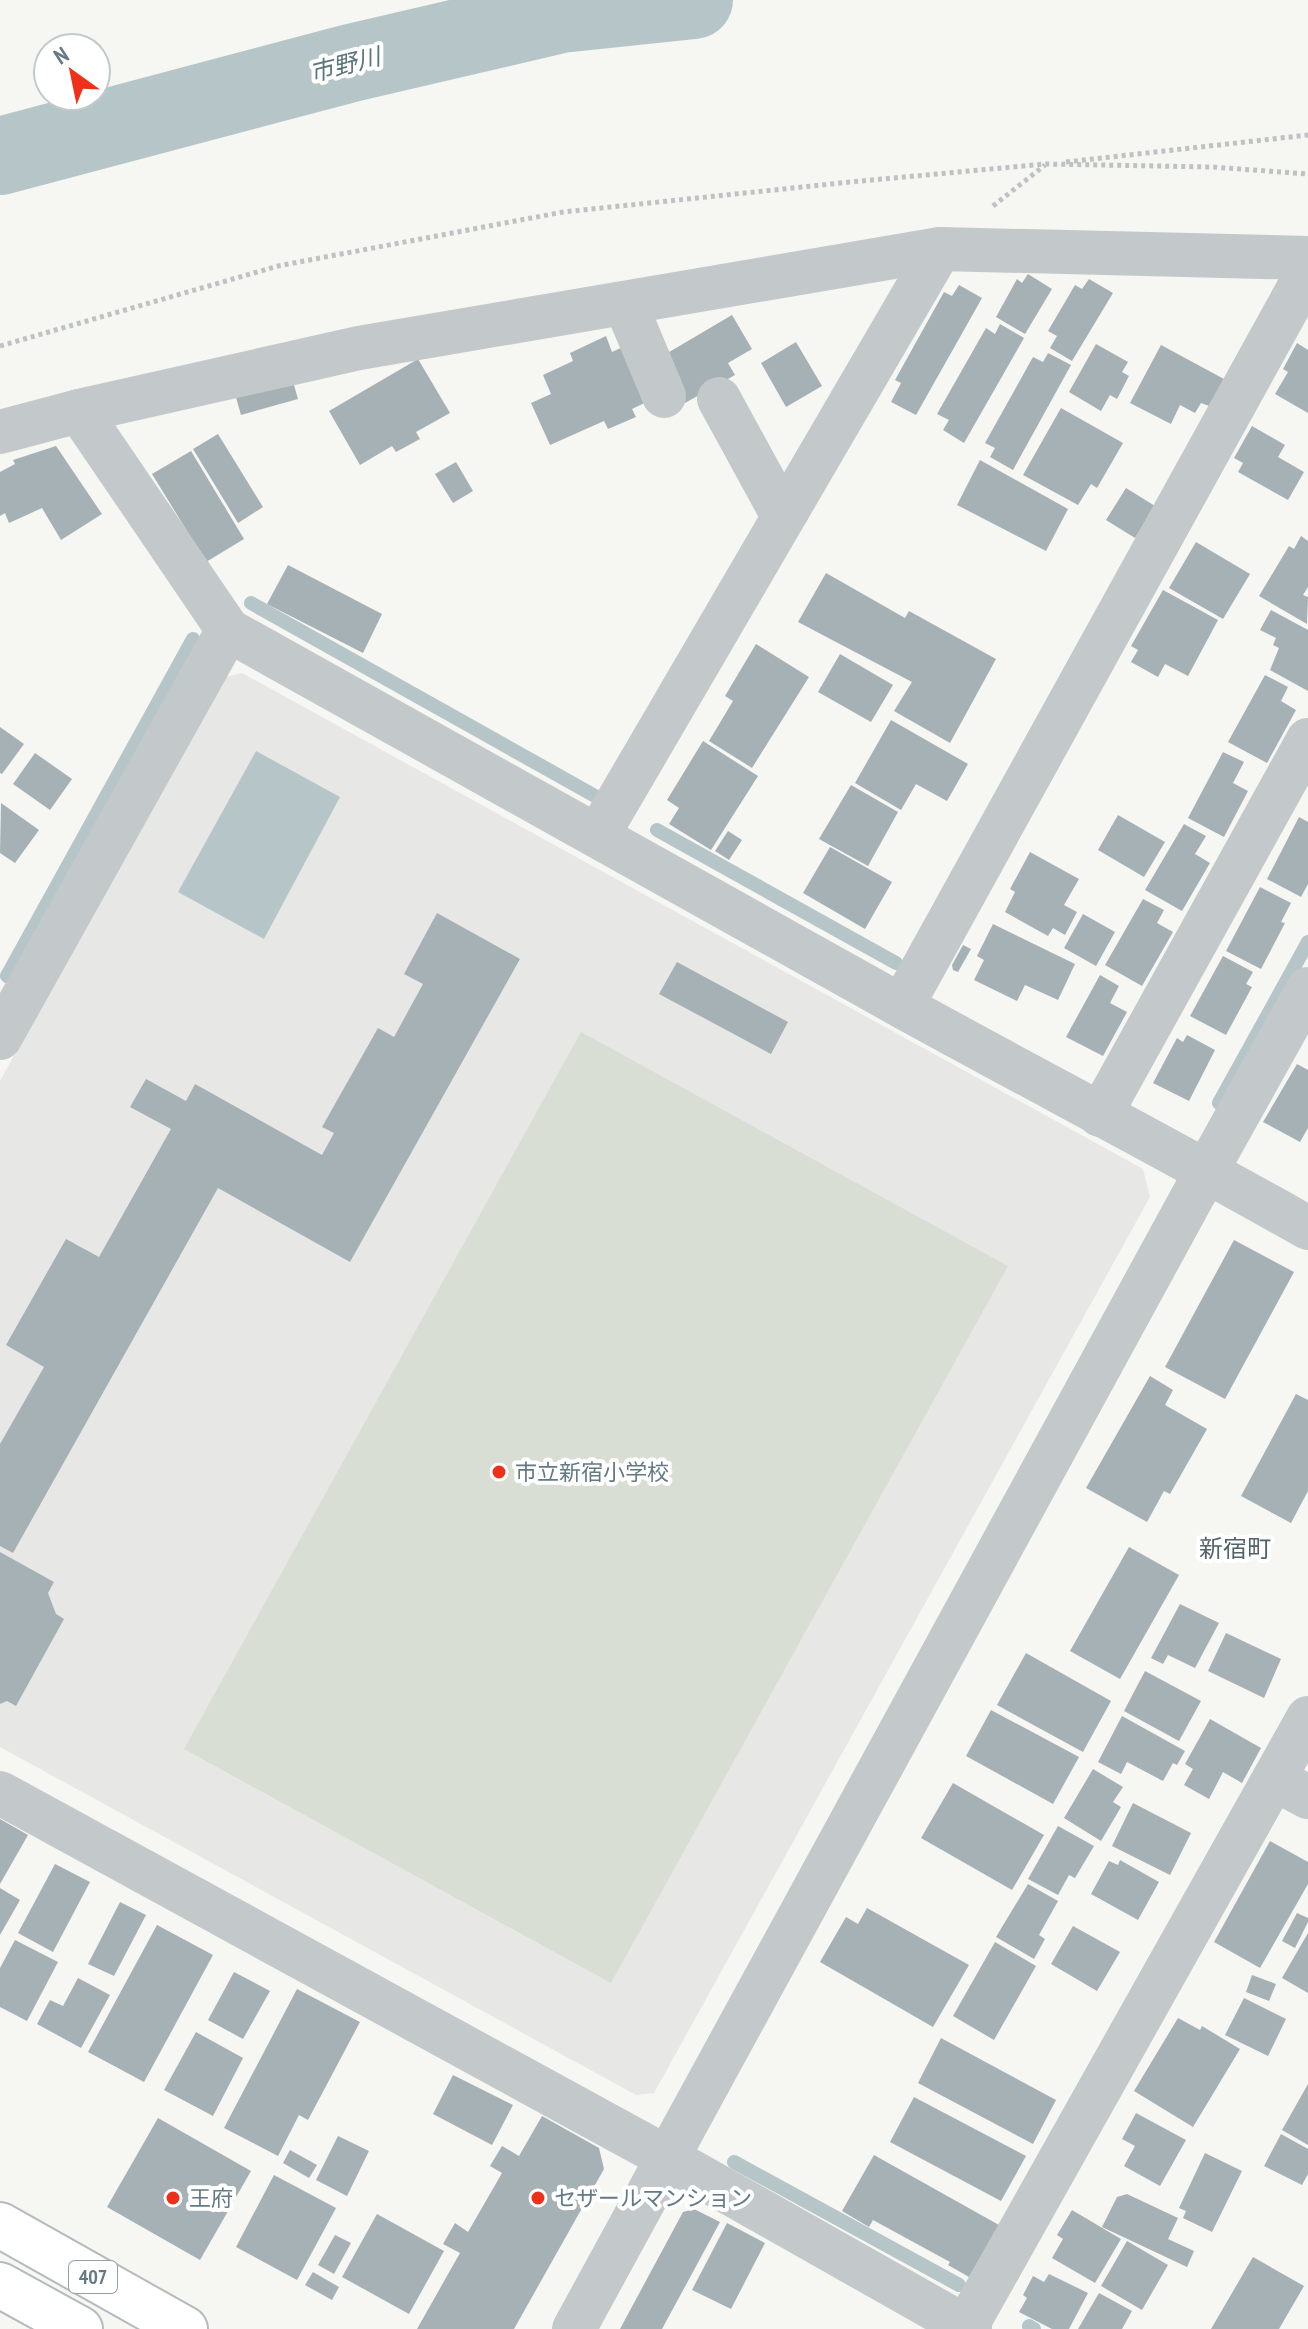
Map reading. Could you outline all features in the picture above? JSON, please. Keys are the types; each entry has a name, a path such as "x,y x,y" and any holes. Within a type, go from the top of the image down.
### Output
{"highway":[{"name":"407","path":"0,2225 185,2329"},
{"name":"407","path":"0,2285 80,2329"}],"street":[{"path":"0,432 79,411 359,348 940,249 1308,258"},
{"path":"598,835 940,249"},
{"path":"902,1006 1308,271"},
{"path":"625,303 664,396"},
{"path":"719,399 777,505 788,510"},
{"path":"79,411 228,630 902,1006 1207,1170 1308,1228"},
{"path":"2,1029 228,630"},
{"path":"1100,1115 1308,740"},
{"path":"574,2329 1308,989"},
{"path":"0,1793 666,2157 968,2328 1291,1788 1308,1718"}],"path":[{"path":"0,346 278,266 563,212 1308,135"},
{"path":"940,249 1045,164 1212,167 1308,174"}],"shaded area":[{"name":"市立新宿小学校","path":"242,673 1143,1169 1150,1197 654,2093 636,2095 0,1747 0,1081 222,678"},
{"path":"256,751 340,797 264,939 178,892"},
{"path":"581,1032 1008,1266 611,1983 184,1749"}],"building":[{"path":"1028,274 1052,289 1025,334 996,317 1017,279 1022,283"},
{"path":"1089,279 1113,293 1072,361 1050,348 1057,336 1048,331 1075,285 1082,289"},
{"path":"959,285 982,298 916,415 891,402 901,383 895,380 944,292 952,296"},
{"path":"732,315 752,349 728,363 735,375 685,403 659,358"},
{"path":"1000,324 1024,338 964,443 943,430 949,420 937,414 986,328 995,334"},
{"path":"606,336 612,352 625,346 657,397 632,409 636,417 608,429 604,421 550,445 531,403 551,394 543,375 573,361 570,353"},
{"path":"796,342 822,386 786,407 761,363"},
{"path":"1297,343 1308,350 1308,413 1275,394 1288,372 1283,369"},
{"path":"1096,344 1128,362 1122,372 1129,376 1117,399 1110,395 1101,411 1069,392"},
{"path":"1161,345 1224,379 1209,406 1201,403 1195,413 1180,405 1171,424 1130,403"},
{"path":"1048,353 1071,365 1013,470 990,457 995,448 985,443 1033,357 1043,362"},
{"path":"418,359 450,413 416,432 420,439 396,452 392,446 360,465 329,411"},
{"path":"292,378 298,399 241,415 235,394"},
{"path":"1061,408 1123,443 1097,488 1091,484 1078,505 1023,475"},
{"path":"1252,426 1285,445 1278,457 1304,472 1288,500 1238,472 1243,463 1234,458"},
{"path":"218,434 263,507 238,523 193,449"},
{"path":"56,446 102,514 61,540 42,508 9,523 5,513 0,516 0,472 15,464 13,460"},
{"path":"191,451 244,539 206,562 152,474"},
{"path":"980,460 1068,509 1046,551 957,505"},
{"path":"456,462 473,491 453,503 435,474"},
{"path":"1126,488 1155,506 1135,538 1106,520"},
{"path":"1301,536 1308,541 1308,587 1303,595 1308,597 1307,624 1259,596 1289,546 1294,549"},
{"path":"1196,542 1250,574 1223,619 1169,588"},
{"path":"288,565 382,614 363,653 267,604"},
{"path":"826,573 905,618 909,611 996,659 950,743 894,711 912,682 798,622"},
{"path":"1163,590 1218,620 1188,676 1165,664 1158,677 1131,662 1138,650 1131,646"},
{"path":"1271,610 1308,630 1308,691 1270,670 1279,648 1273,645 1276,638 1260,630"},
{"path":"756,644 809,677 752,768 709,741 733,701 725,696"},
{"path":"840,654 893,685 871,722 818,692"},
{"path":"1265,675 1288,687 1281,701 1296,710 1267,763 1228,742"},
{"path":"891,720 968,764 947,801 916,784 901,810 855,783"},
{"path":"0,727 24,744 2,774 0,773"},
{"path":"703,741 758,776 711,850 669,824 679,808 667,800"},
{"path":"1223,752 1244,762 1233,783 1248,791 1224,837 1188,818"},
{"path":"35,753 72,779 50,810 13,784"},
{"path":"851,785 898,812 868,866 819,839"},
{"path":"1,803 39,830 15,863 0,853"},
{"path":"1118,815 1165,842 1144,877 1098,850"},
{"path":"1299,817 1308,822 1308,884 1301,897 1267,879"},
{"path":"1184,824 1206,836 1195,854 1210,863 1182,911 1145,890"},
{"path":"728,831 742,840 729,860 715,851"},
{"path":"830,847 892,882 865,929 803,893"},
{"path":"1030,852 1079,879 1064,905 1077,912 1065,935 1053,928 1048,936 1005,912 1015,892 1010,889"},
{"path":"1260,887 1291,903 1281,922 1285,923 1261,969 1226,951"},
{"path":"1143,899 1164,910 1157,923 1173,932 1142,986 1105,965"},
{"path":"437,913 520,959 350,1262 218,1188 13,1553 0,1546 0,1444 44,1367 6,1345 66,1239 99,1257 171,1129 130,1107 146,1079 186,1101 195,1084 322,1155 334,1133 322,1127 378,1028 394,1037 423,984 404,974"},
{"path":"1083,914 1115,932 1096,966 1064,948"},
{"path":"993,924 1075,964 1058,1000 1025,985 1017,1001 974,980 984,960 977,956"},
{"path":"963,945 971,949 958,972 953,970 952,965"},
{"path":"1223,956 1253,972 1246,984 1252,987 1226,1035 1190,1016"},
{"path":"677,962 788,1022 771,1054 659,994"},
{"path":"1100,975 1119,986 1110,1003 1127,1012 1103,1056 1066,1037"},
{"path":"1187,1035 1215,1050 1189,1101 1153,1083 1177,1038 1183,1042"},
{"path":"1297,1064 1308,1070 1308,1128 1300,1142 1263,1122"},
{"path":"1234,1240 1294,1272 1225,1399 1165,1367"},
{"path":"1150,1376 1173,1390 1165,1405 1207,1429 1170,1494 1164,1491 1147,1522 1086,1488"},
{"path":"1296,1394 1308,1400 1308,1491 1291,1523 1241,1496"},
{"path":"1129,1547 1179,1575 1120,1679 1070,1651"},
{"path":"0,1552 54,1582 48,1593 56,1614 64,1619 16,1706 7,1701 0,1704"},
{"path":"1180,1604 1219,1623 1195,1668 1168,1655 1163,1664 1151,1658"},
{"path":"1226,1633 1281,1659 1264,1698 1208,1671"},
{"path":"1026,1653 1111,1701 1083,1752 997,1705"},
{"path":"1145,1671 1201,1701 1179,1741 1124,1711"},
{"path":"991,1710 1079,1757 1053,1804 966,1756"},
{"path":"1122,1716 1185,1751 1177,1765 1173,1763 1163,1781 1127,1762 1121,1774 1098,1762"},
{"path":"1210,1719 1261,1748 1242,1783 1223,1772 1209,1799 1184,1785 1193,1769 1185,1764"},
{"path":"1093,1769 1123,1787 1113,1802 1121,1807 1101,1841 1064,1818"},
{"path":"953,1783 1044,1835 1012,1890 921,1838"},
{"path":"1133,1803 1191,1833 1170,1875 1112,1846"},
{"path":"0,1819 28,1835 0,1884"},
{"path":"1058,1826 1094,1846 1075,1878 1069,1875 1058,1895 1028,1879"},
{"path":"1270,1841 1308,1862 1308,1884 1260,1968 1214,1942"},
{"path":"1120,1860 1159,1882 1138,1920 1091,1894 1109,1861 1118,1865"},
{"path":"55,1864 90,1882 53,1952 18,1933"},
{"path":"1028,1884 1058,1901 1039,1935 1045,1939 1034,1959 996,1937"},
{"path":"0,1888 20,1900 0,1935"},
{"path":"120,1902 146,1915 114,1976 88,1964"},
{"path":"867,1908 969,1965 933,2027 820,1962 846,1917 858,1924"},
{"path":"1297,1913 1308,1918 1308,1922 1295,1948 1282,1941"},
{"path":"157,1925 213,1955 144,2082 88,2052"},
{"path":"1073,1926 1120,1952 1097,1991 1051,1964"},
{"path":"1308,1933 1308,1993 1282,1978"},
{"path":"15,1940 58,1962 27,2021 0,2007 0,1968"},
{"path":"995,1942 1036,1966 994,2040 953,2016"},
{"path":"234,1972 270,1991 243,2039 208,2020"},
{"path":"1252,1975 1276,1984 1269,2001 1246,1992"},
{"path":"78,1978 110,1995 81,2048 37,2024 50,2000 63,2006"},
{"path":"297,1989 360,2022 308,2120 299,2115 278,2156 224,2128"},
{"path":"1244,1998 1286,2019 1268,2056 1225,2035"},
{"path":"1178,2018 1200,2030 1202,2026 1240,2049 1193,2127 1134,2091"},
{"path":"196,2032 243,2058 213,2116 164,2090"},
{"path":"941,2038 1056,2100 1033,2144 918,2083"},
{"path":"453,2075 513,2105 492,2145 433,2114"},
{"path":"1308,2084 1308,2145 1282,2130"},
{"path":"914,2097 1026,2156 1001,2201 890,2142"},
{"path":"1136,2113 1186,2140 1160,2186 1124,2166 1135,2146 1122,2139"},
{"name":"セザールマンション","path":"542,2116 599,2148 604,2169 514,2329 417,2329 460,2253 443,2244 455,2223 468,2232 502,2173 490,2166 502,2146 519,2156"},
{"path":"158,2118 251,2171 200,2260 107,2207"},
{"path":"1281,2134 1308,2149 1308,2174 1302,2185 1264,2166"},
{"path":"338,2136 369,2151 347,2196 316,2180"},
{"path":"290,2150 317,2165 309,2178 283,2163"},
{"path":"1205,2153 1242,2171 1212,2232 1183,2218 1186,2211 1179,2208"},
{"path":"874,2155 999,2225 969,2277 948,2265 950,2262 873,2220 869,2227 842,2211"},
{"path":"274,2175 336,2208 297,2280 236,2247"},
{"path":"1127,2194 1178,2218 1168,2239 1194,2251 1187,2267 1102,2227 1117,2197"},
{"path":"694,2209 720,2222 662,2329 620,2329 683,2212"},
{"path":"1072,2210 1121,2239 1095,2283 1052,2258 1063,2239 1057,2235"},
{"path":"377,2214 444,2251 409,2314 342,2277"},
{"path":"727,2223 765,2243 731,2309 692,2290"},
{"path":"335,2235 351,2243 334,2274 318,2265"},
{"path":"1127,2241 1168,2265 1142,2310 1101,2286"},
{"path":"1253,2257 1304,2286 1279,2329 1211,2329"},
{"path":"313,2272 339,2287 332,2300 305,2285"},
{"path":"1049,2274 1088,2293 1069,2329 1052,2329 1019,2312 1027,2298 1023,2295 1033,2276 1044,2282"},
{"path":"1099,2293 1132,2311 1122,2329 1078,2329"}],"waterway":[{"name":"市野川","path":"0,156 351,63 561,14 694,0"},
{"path":"251,603 595,796"},
{"path":"7,976 193,639"},
{"path":"657,830 896,963"},
{"path":"1219,1103 1308,942"},
{"path":"734,2162 959,2285"},
{"path":"1029,2326 1034,2329"}],"place":[{"name":"市立新宿小学校","path":"499,1472"},
{"name":"王府","path":"173,2198"},
{"name":"セザールマンション","path":"538,2198"}],"district":[{"name":"新宿町","path":"1235,1549"}]}
